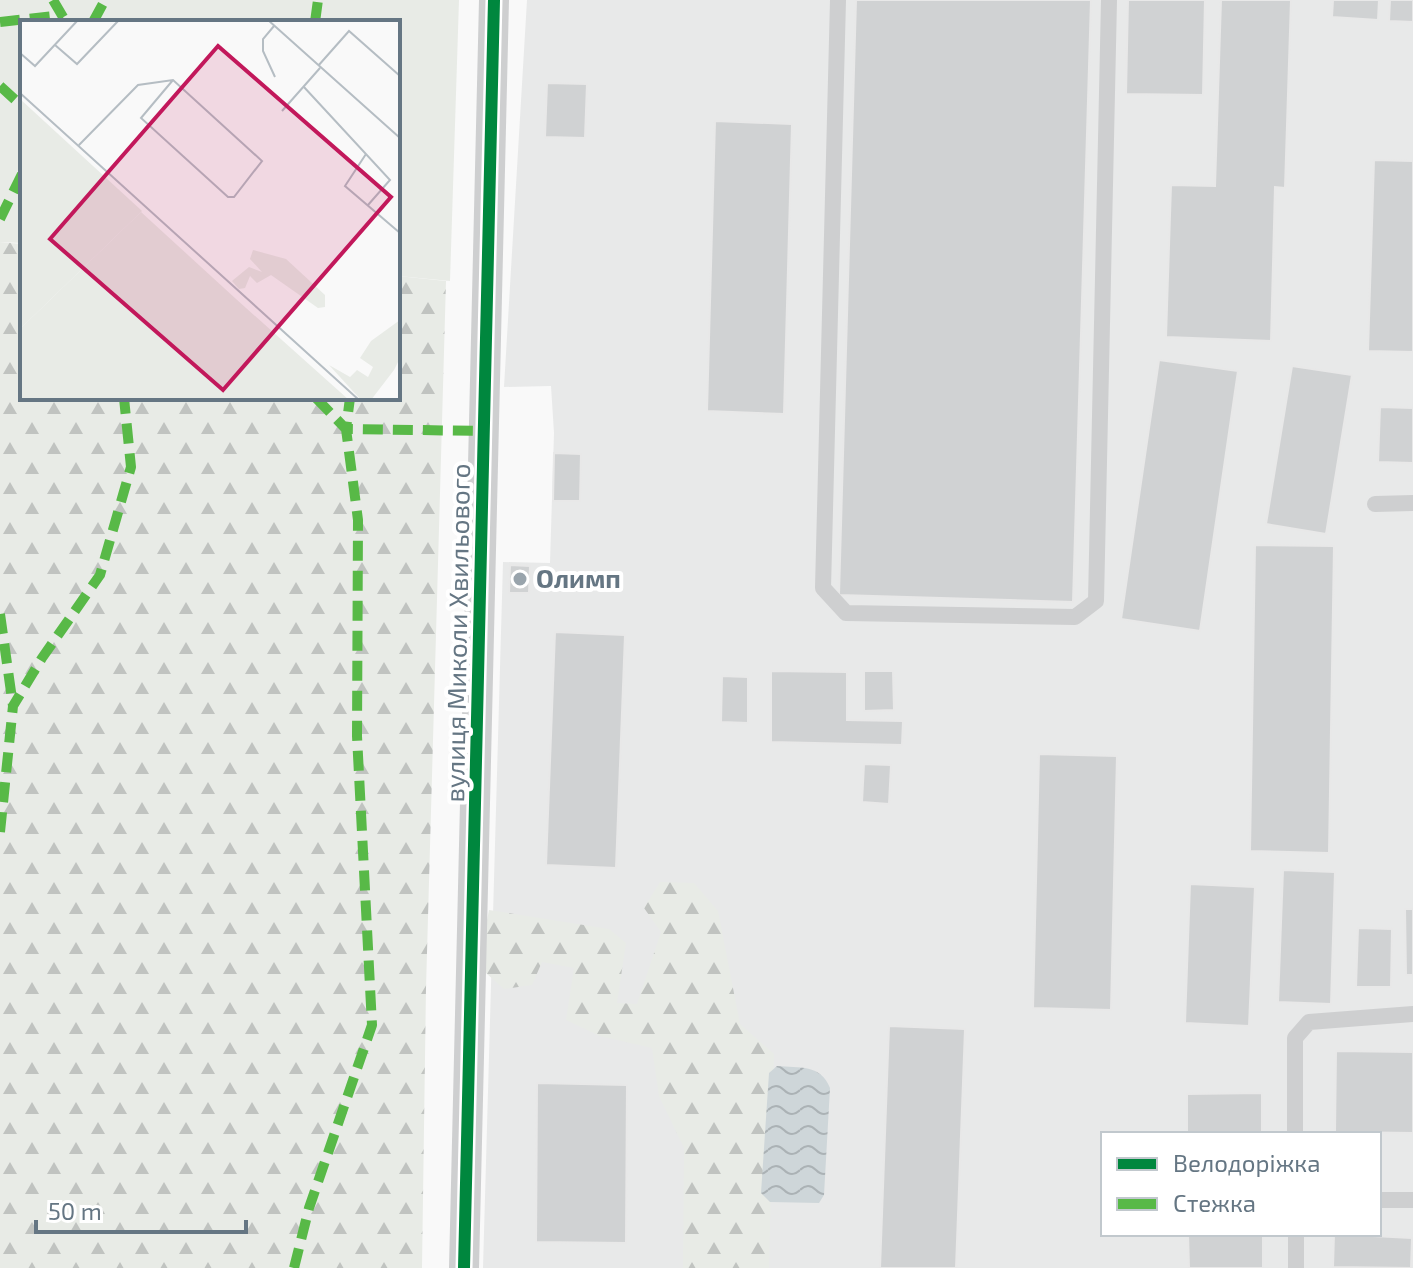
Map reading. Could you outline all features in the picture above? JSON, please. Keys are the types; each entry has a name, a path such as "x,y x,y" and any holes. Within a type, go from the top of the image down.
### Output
{"street":[{"name":"вулиця Миколи Хвильового","path":"464,1268 494,0"}],"lane":[{"path":"838,0 823,588 846,613 1075,617 1096,601 1109,0"},
{"path":"1375,504 1413,503"},
{"path":"1295,1132 1295,1038 1309,1022 1413,1014"},
{"path":"1381,1200 1413,1200"},
{"path":"1296,1236 1296,1268"}],"shaded area":[{"path":"527,0 1413,0 1413,1268 483,1268 503,562 550,563 554,433 551,386 504,387"}],"green space":[{"path":"0,0 459,0 450,281 400,276 400,20 20,20 20,243 0,242"},
{"path":"0,242 20,244 20,400 400,400 400,276 446,281 426,988 422,1268 0,1268"},
{"path":"660,882 694,883 718,911 740,1024 774,1054 769,1268 683,1268 684,1148 659,1096 652,1048 600,1036 566,1020 574,968 542,962 532,985 504,989 478,966 489,910 609,929 626,943 617,1003 637,1004 661,932 644,908"}],"water":[{"path":"777,1066 815,1071 830,1088 824,1195 819,1203 770,1202 761,1193 769,1073"}],"building":[{"path":"856,0 1091,0 1073,602 839,595"},
{"path":"1128,0 1205,0 1203,95 1126,94"},
{"path":"1221,0 1291,0 1285,188 1275,187 1271,341 1166,337 1171,185 1215,186"},
{"path":"1333,0 1379,0 1378,20 1332,17"},
{"path":"1390,0 1413,0 1413,22 1389,21"},
{"path":"547,83 587,84 585,138 545,137"},
{"path":"715,121 792,124 784,414 707,411"},
{"path":"1374,160 1413,161 1413,352 1368,351"},
{"path":"1159,360 1238,371 1200,631 1121,619"},
{"path":"1292,366 1352,375 1326,534 1266,524"},
{"path":"1380,407 1413,408 1413,463 1378,462"},
{"path":"554,453 581,454 580,501 553,501"},
{"path":"1255,545 1334,546 1329,853 1250,851"},
{"name":"Олимп","path":"510,565 530,566 529,593 509,593"},
{"path":"555,632 625,635 616,868 546,865"},
{"path":"771,671 847,672 847,720 903,721 902,745 771,742"},
{"path":"864,671 893,671 894,710 864,711"},
{"path":"722,676 748,677 748,723 721,722"},
{"path":"1039,754 1117,756 1111,1010 1033,1008"},
{"path":"864,764 891,765 889,804 862,802"},
{"path":"1283,870 1335,872 1331,1004 1278,1002"},
{"path":"1190,884 1255,887 1249,1026 1185,1023"},
{"path":"1405,909 1413,909 1413,975 1406,975"},
{"path":"1358,928 1392,929 1391,987 1356,987"},
{"path":"889,1026 965,1029 956,1268 880,1268"},
{"path":"1336,1051 1413,1052 1413,1133 1335,1132"},
{"path":"537,1083 627,1085 626,1243 536,1242"},
{"path":"1262,1093 1262,1132 1187,1132 1187,1094"},
{"path":"1188,1236 1263,1236 1263,1268 1189,1268"},
{"path":"1334,1236 1412,1238 1411,1268 1333,1267"}],"marked path":[{"path":"53,0 65,20"},
{"path":"94,20 105,0"},
{"path":"315,20 318,0"},
{"path":"0,22 63,15"},
{"path":"0,86 20,104"},
{"path":"0,219 20,178"},
{"path":"0,832 13,706 100,575 131,467 124,400"},
{"path":"318,400 346,429 485,431"},
{"path":"294,1268 309,1208 372,1025 357,736 358,520 346,429 350,400"},
{"path":"0,614 13,706"}],"cycle path":[{"path":"464,1268 494,0"}],"place":[{"name":"Олимп","path":"520,579"}]}
